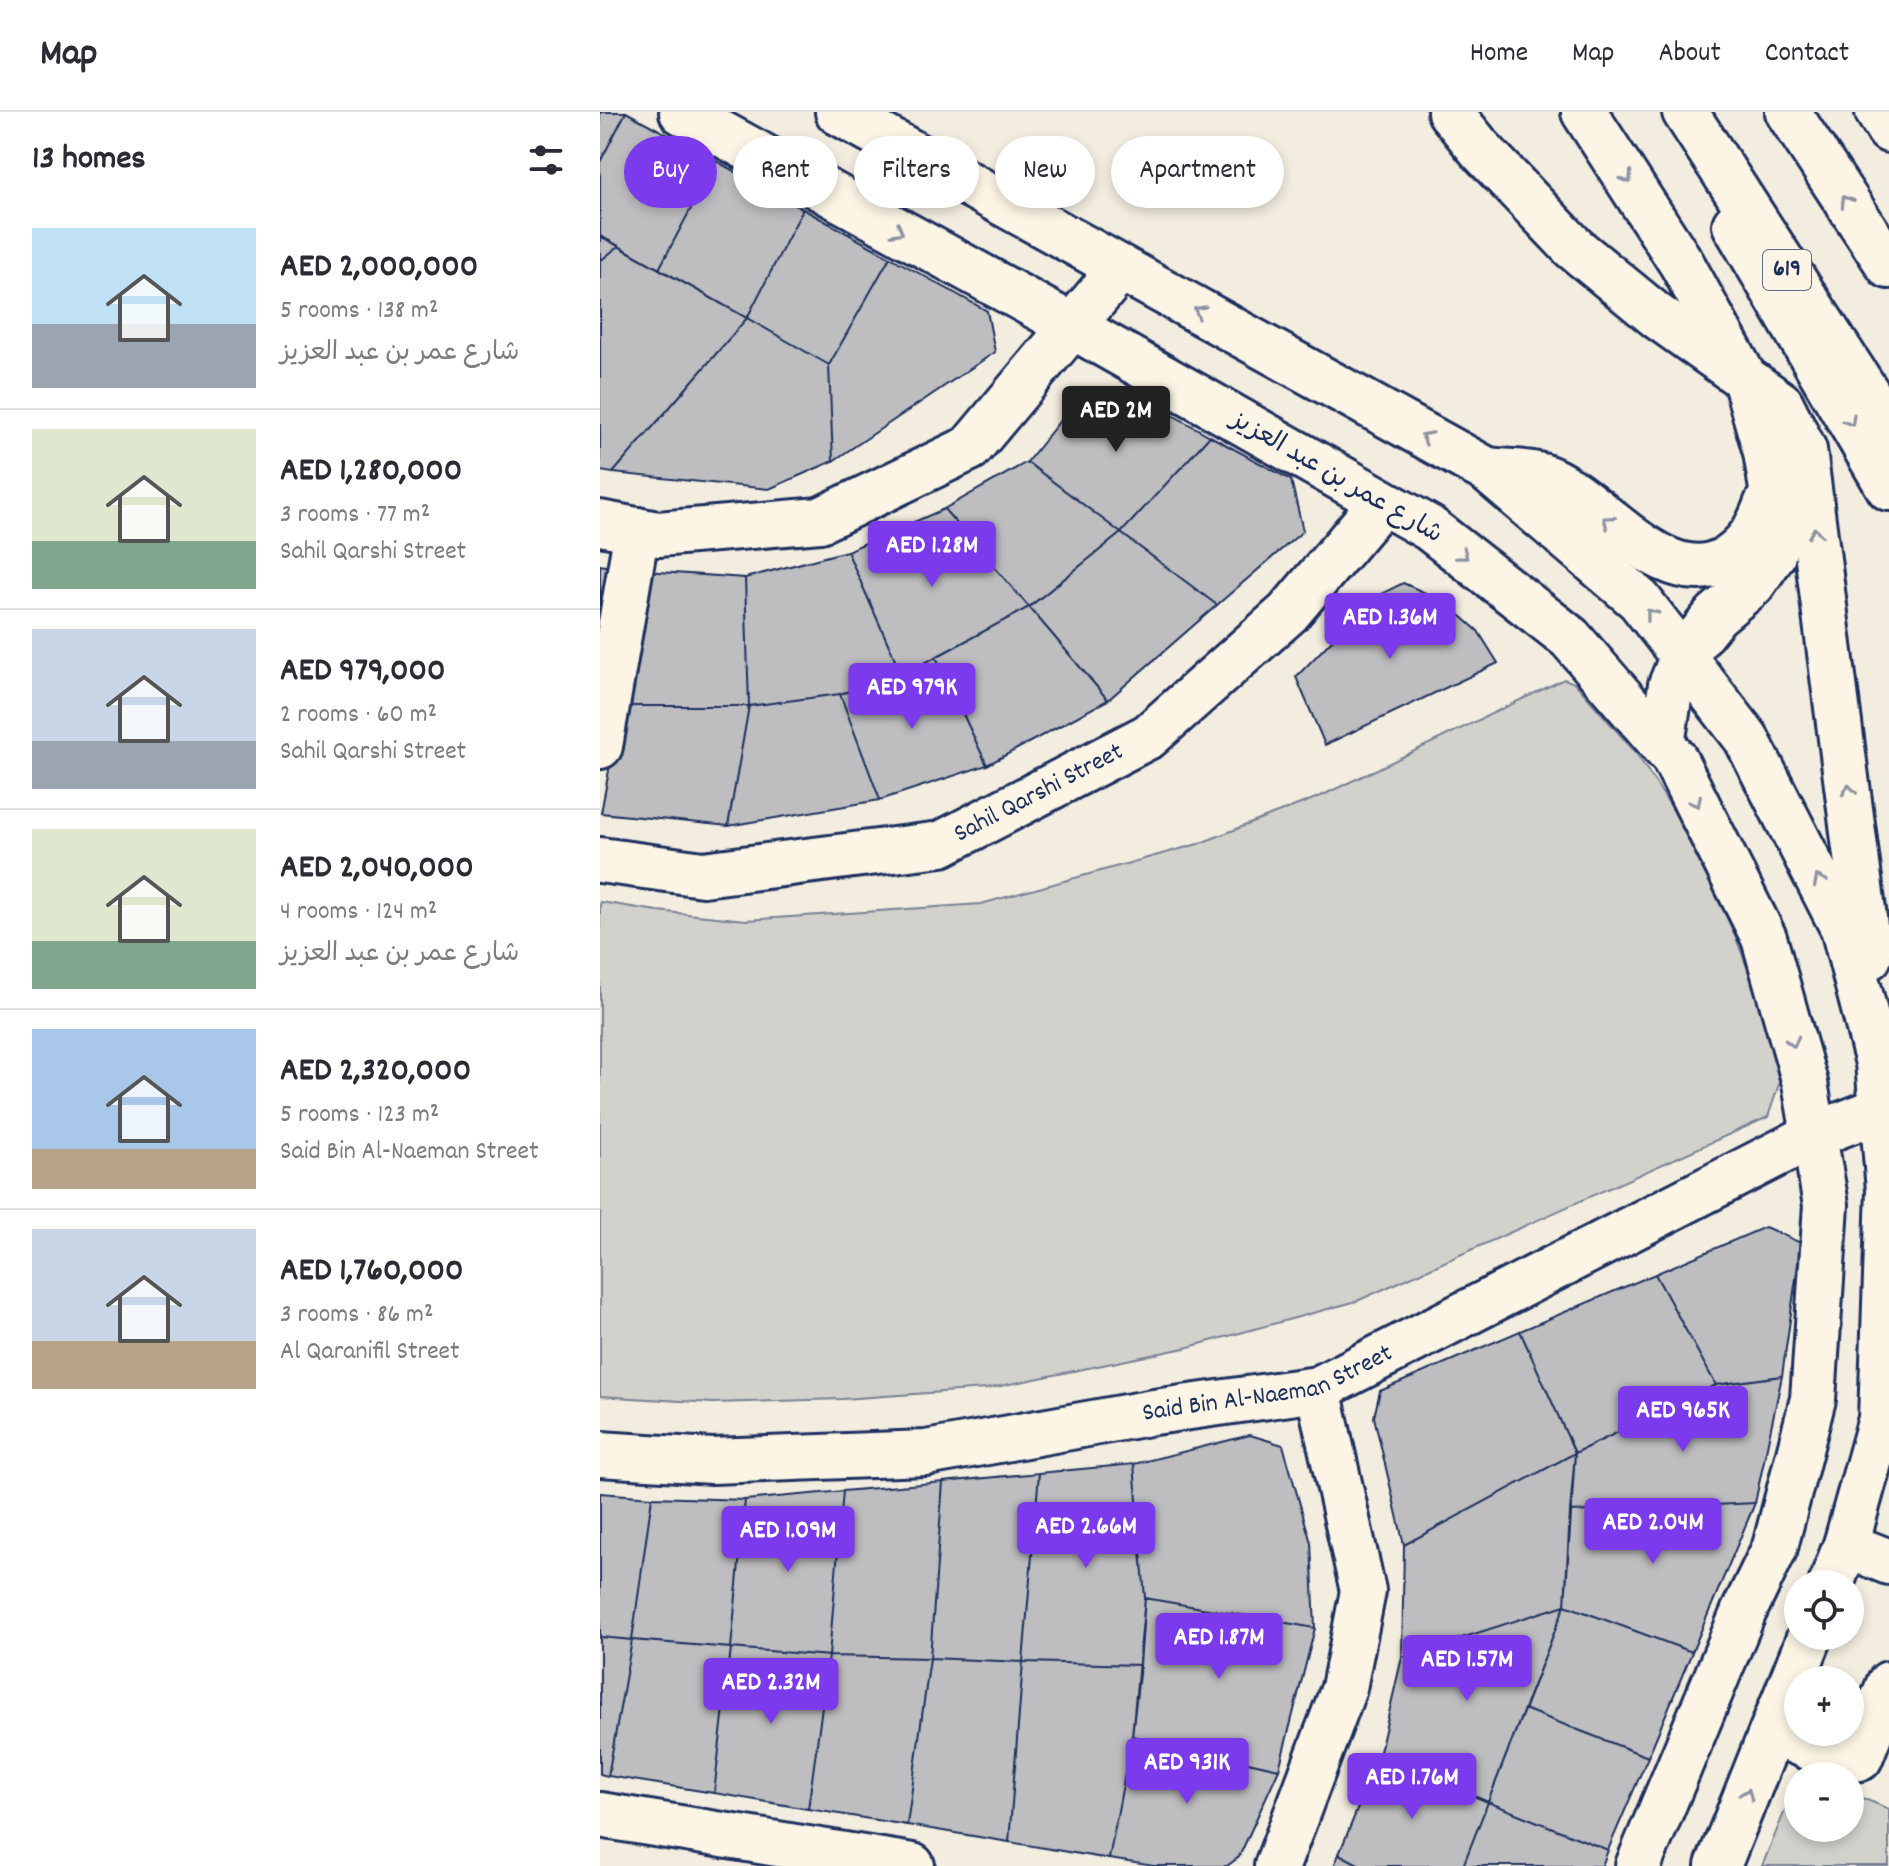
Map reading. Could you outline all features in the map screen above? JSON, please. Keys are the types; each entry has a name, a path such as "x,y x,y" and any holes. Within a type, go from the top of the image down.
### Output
{"main road":[{"name":"شارع عمر بن عبد العزيز","path":"682,112 1072,326 1429,528 1570,638 1674,758 1764,938 1805,1083 1826,1205 1813,1399 1775,1547 1744,1611 1638,1866"},
{"path":"838,112 1487,470 1639,600 1746,738 1843,928 1878,1063"},
{"path":"1450,112 1480,149 1574,248 1657,316 1781,404 1804,450 1869,955 1889,1190 1881,1419 1838,1565 1889,1562"},
{"path":"1584,112 1682,264 1745,379 1766,452 1777,520 1773,555 1752,585 1716,615 1683,656 1671,685 1662,745"},
{"path":"1669,112 1889,488"},
{"name":"619","path":"1685,112 1889,427"},
{"path":"1788,112 1888,264"},
{"path":"1878,112 1889,130"},
{"path":"600,746 619,527 658,534 820,520 970,448 1121,268"},
{"path":"1487,470 1542,477 1571,493 1661,559 1688,565 1714,565 1738,552 1759,526 1771,489"},
{"name":"Sahil Qarshi Street","path":"600,860 703,874 941,844 1149,736 1288,613 1382,502"},
{"name":"Said Bin Al-Naeman Street","path":"600,1454 712,1461 926,1453 1154,1412 1318,1389 1814,1135 1882,1109"},
{"path":"1277,1866 1344,1688 1363,1591 1318,1389"},
{"path":"1718,1866 1804,1650"},
{"path":"1772,1732 1840,1760 1860,1758 1889,1684"},
{"path":"600,1815 912,1866"}],"shaded area":[{"path":"1564,679 1575,683 1636,753 1694,842 1735,935 1771,1032 1779,1084 1768,1117 1357,1301 1185,1348 986,1389 842,1399 713,1403 600,1396 600,902 746,920 981,904 1198,844 1321,796"},
{"path":"1864,1799 1889,1809 1889,1866 1762,1866 1784,1813 1784,1842 1864,1842"}],"building":[{"path":"600,112 626,112 600,162"},
{"path":"626,112 670,136 624,136 624,208 691,208 659,269 600,236 600,162"},
{"path":"717,162 733,170 733,208 803,209 747,318 659,269 691,208 717,208"},
{"path":"803,209 890,257 829,365 747,318"},
{"path":"600,236 619,246 600,261"},
{"path":"619,246 747,318 613,473 600,471 600,261"},
{"path":"890,257 987,311 995,352 833,461 829,365"},
{"path":"747,318 829,365 833,461 769,489 613,473"},
{"path":"1126,389 1210,436 1121,533 1027,462 1078,398"},
{"path":"1210,436 1291,480 1303,531 1217,605 1121,533"},
{"path":"1027,462 1121,533 1029,607 944,509"},
{"path":"944,509 1029,607 902,675 847,551"},
{"path":"1121,533 1217,605 1108,700 1029,607"},
{"path":"847,551 902,675 840,694 749,706 745,578"},
{"path":"600,565 615,568 600,665"},
{"path":"645,571 745,578 749,706 621,706"},
{"path":"1403,583 1444,601 1478,631 1498,663 1325,745 1296,677 1373,598"},
{"path":"1029,607 1108,700 987,765 936,657"},
{"path":"936,657 987,765 880,800 840,694 902,675"},
{"path":"840,694 880,800 728,826 749,706"},
{"path":"621,706 749,706 728,826 601,813"},
{"path":"1765,1227 1801,1243 1782,1376 1716,1385 1655,1274"},
{"path":"1655,1274 1716,1385 1575,1453 1520,1331"},
{"path":"1520,1331 1575,1453 1404,1545 1374,1417 1380,1391"},
{"path":"1782,1376 1755,1503 1570,1512 1575,1453 1716,1385"},
{"path":"1250,1435 1283,1445 1311,1543 1315,1628 1145,1598 1134,1464"},
{"path":"1575,1453 1565,1605 1402,1657 1404,1545"},
{"path":"1134,1464 1145,1598 1140,1665 1023,1662 1039,1473"},
{"path":"1039,1473 1023,1662 930,1658 943,1482"},
{"path":"943,1482 930,1658 829,1656 843,1491"},
{"path":"843,1491 829,1656 731,1648 745,1500"},
{"path":"600,1493 652,1497 632,1640 600,1637"},
{"path":"652,1497 745,1500 731,1648 632,1640"},
{"path":"1755,1503 1692,1652 1565,1605 1570,1512"},
{"path":"1145,1598 1315,1628 1279,1769 1132,1736"},
{"path":"1565,1605 1488,1802 1379,1756 1402,1657"},
{"path":"1565,1605 1692,1652 1648,1757 1524,1709"},
{"path":"600,1637 632,1640 608,1776 600,1774"},
{"path":"632,1640 731,1648 714,1793 608,1776"},
{"path":"731,1648 829,1656 808,1809 714,1793"},
{"path":"829,1656 930,1658 907,1825 808,1809"},
{"path":"930,1658 1023,1662 1009,1842 907,1825"},
{"path":"1023,1662 1140,1665 1132,1736 1109,1859 1009,1842"},
{"path":"1524,1709 1648,1757 1608,1850 1488,1802"},
{"path":"1132,1736 1279,1769 1239,1857 1227,1866 1154,1866 1109,1859"},
{"path":"1379,1756 1488,1802 1463,1866 1362,1866 1339,1854"},
{"path":"1488,1802 1608,1850 1602,1866 1463,1866"},
{"path":"1339,1854 1362,1866 1334,1866"}]}
